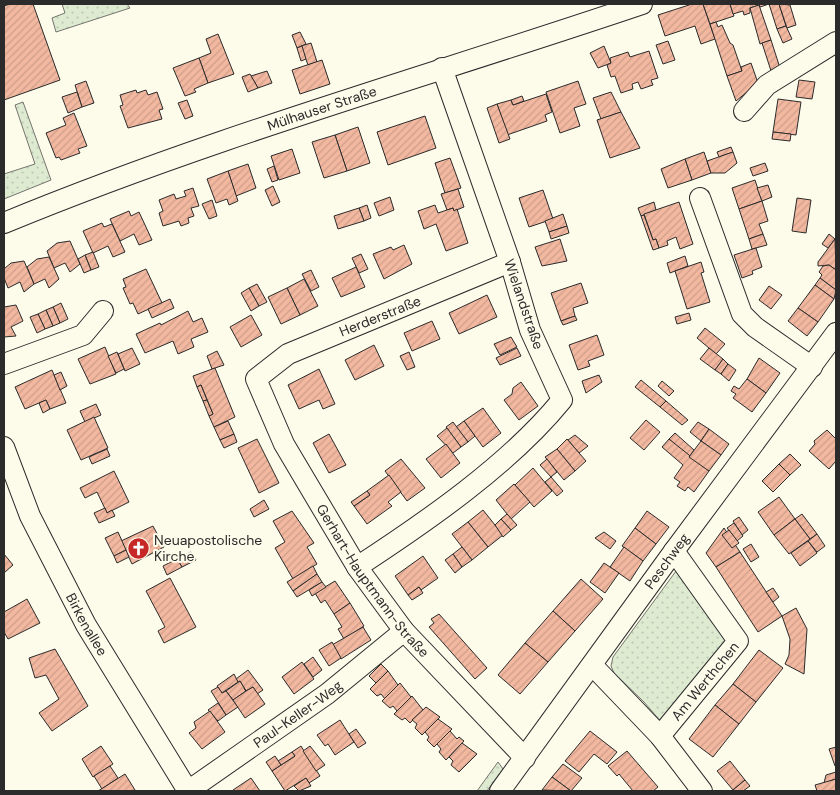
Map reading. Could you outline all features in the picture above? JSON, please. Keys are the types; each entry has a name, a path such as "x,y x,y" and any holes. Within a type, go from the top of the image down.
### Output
{"street":[{"name":"Mülhauser Straße","path":"4,223 80,192 442,68 642,4"},
{"path":"744,111 767,85 836,42"},
{"name":"Wielandstraße","path":"357,568 406,535 480,478 548,418 562,400 530,330 510,262 442,68"},
{"path":"700,198 742,314 755,327 812,368"},
{"name":"Herderstraße","path":"256,379 288,354 510,262"},
{"path":"4,364 83,335 103,311"},
{"name":"Peschweg","path":"500,791 593,666 674,551 812,368 836,333"},
{"name":"Gerhart-Hauptmann-Straße","path":"256,379 284,444 357,568 404,632 525,758"},
{"name":"Birkenallee","path":"4,447 30,516 86,625 188,791"},
{"name":"Am Werthchen","path":"660,736 738,641 674,551"},
{"name":"Paul-Keller-Weg","path":"188,791 327,694 404,632"},
{"path":"593,666 660,736 702,791"}],"green space":[{"path":"62,4 127,4 130,8 56,32 52,18 65,13"},
{"path":"23,102 51,180 4,199 4,174 35,164 15,105"},
{"path":"679,567 728,641 662,723 644,702 614,673 611,666 613,657"},
{"path":"498,762 503,769 487,791 477,791"}],"building":[{"path":"10,4 33,4 60,80 4,100 4,6"},
{"path":"692,4 703,4 715,39 701,44 695,26 665,36 658,15"},
{"path":"703,4 730,4 734,16 710,24"},
{"path":"730,4 759,5 750,8 750,13 744,15 743,11 733,14"},
{"path":"769,4 779,4 786,26 777,29"},
{"path":"779,4 790,5 796,25 787,28"},
{"path":"759,5 771,40 760,44 750,8"},
{"path":"716,22 718,27 722,25 730,43 733,45 742,71 727,76 710,24"},
{"path":"786,26 792,39 783,43 777,29"},
{"path":"300,32 306,44 297,48 292,35"},
{"path":"218,34 234,74 208,83 199,58 211,53 206,39"},
{"path":"771,40 780,68 772,74 762,43"},
{"path":"668,41 675,60 663,64 656,45"},
{"path":"311,43 317,62 308,65 301,46"},
{"path":"302,46 306,59 301,61 297,48"},
{"path":"604,46 611,63 598,68 590,53"},
{"path":"649,51 658,78 651,80 653,85 641,89 638,82 632,84 633,89 621,93 615,76 611,77 607,65 611,63 610,58 628,52 630,57"},
{"path":"199,58 208,83 194,89 196,92 185,96 173,68"},
{"path":"322,60 330,84 300,94 292,70"},
{"path":"751,63 758,83 736,101 727,76 742,71 741,67"},
{"path":"267,71 272,83 258,88 251,76"},
{"path":"250,74 258,88 248,92 242,77"},
{"path":"799,80 815,82 812,99 796,97"},
{"path":"86,81 94,103 82,107 75,85"},
{"path":"578,81 586,104 574,108 580,126 560,133 546,92"},
{"path":"136,90 137,93 146,90 148,95 157,92 163,109 159,110 162,119 128,128 120,106 123,105 120,95"},
{"path":"77,92 82,107 68,113 62,97"},
{"path":"611,92 621,112 601,119 593,98"},
{"path":"546,94 552,112 545,115 547,121 507,135 497,104 511,100 513,105"},
{"path":"522,96 524,101 513,105 511,100"},
{"path":"778,99 801,102 796,135 773,132"},
{"path":"187,100 193,116 185,119 178,103"},
{"path":"497,104 510,139 499,143 487,108"},
{"path":"621,112 640,148 610,158 597,120"},
{"path":"74,113 87,146 78,149 80,153 61,160 59,157 56,158 46,133 66,125 63,118"},
{"path":"425,116 436,148 388,165 377,132"},
{"path":"358,127 370,163 347,171 335,135"},
{"path":"773,132 791,134 790,141 772,139"},
{"path":"335,135 347,171 324,178 312,142"},
{"path":"731,147 733,152 719,157 717,152"},
{"path":"292,149 300,173 279,180 271,156"},
{"path":"704,152 711,173 692,180 685,159"},
{"path":"733,152 737,163 725,173 711,173 707,161"},
{"path":"450,158 461,188 445,193 435,163"},
{"path":"685,159 692,180 668,188 661,169"},
{"path":"765,163 768,171 753,176 750,168"},
{"path":"248,164 256,188 236,196 228,171"},
{"path":"274,166 278,180 272,182 267,169"},
{"path":"228,171 238,201 229,205 227,199 216,203 207,179"},
{"path":"755,180 762,201 739,209 732,188"},
{"path":"768,185 772,197 762,201 757,188"},
{"path":"273,186 280,202 272,206 265,190"},
{"path":"193,188 199,206 191,208 194,216 188,218 189,223 181,226 179,221 163,226 159,213 163,211 159,200 174,194 176,199 186,196 184,191"},
{"path":"458,189 464,207 454,211 453,208 447,210 441,194"},
{"path":"543,190 553,219 529,227 519,198"},
{"path":"390,197 394,210 379,216 374,203"},
{"path":"797,198 811,200 806,233 792,231"},
{"path":"212,200 217,216 209,219 202,204"},
{"path":"762,201 768,221 759,224 763,234 749,239 739,209"},
{"path":"654,202 656,210 641,216 638,208"},
{"path":"679,202 693,244 680,249 676,237 667,241 668,245 659,248 656,239 653,240 644,214"},
{"path":"367,205 371,218 364,221 359,208"},
{"path":"435,205 438,213 453,208 454,211 457,209 468,243 446,251 436,224 424,229 418,211"},
{"path":"359,208 364,221 338,229 334,216"},
{"path":"129,211 131,216 139,212 152,240 139,245 134,234 120,241 110,219"},
{"path":"563,214 567,226 549,232 545,221"},
{"path":"644,215 653,240 656,239 659,248 653,250 641,216"},
{"path":"102,223 104,227 112,224 125,252 113,257 108,246 93,253 83,231"},
{"path":"567,226 569,233 551,239 549,232"},
{"path":"763,234 767,245 752,249 749,239"},
{"path":"829,234 835,239 828,248 822,244"},
{"path":"560,239 567,261 542,266 535,247"},
{"path":"835,239 836,270 829,265 818,266 818,262"},
{"path":"70,241 80,264 70,272 65,263 54,268 47,251 57,243"},
{"path":"404,245 412,264 384,279 373,254 391,247 393,250"},
{"path":"756,248 762,267 752,271 753,274 742,278 734,255"},
{"path":"93,252 99,267 91,270 85,255"},
{"path":"361,254 368,269 359,273 352,258"},
{"path":"85,255 91,270 84,273 78,259"},
{"path":"685,256 688,266 670,273 667,263"},
{"path":"49,257 59,279 49,288 45,279 34,284 27,267 37,259"},
{"path":"24,261 34,284 24,292 20,282 8,288 4,278 4,269 11,263"},
{"path":"701,262 704,272 701,273 710,302 687,309 675,271"},
{"path":"829,265 836,270 836,290 820,278 822,275 819,272 823,266"},
{"path":"356,267 365,287 341,297 332,278"},
{"path":"146,269 162,303 138,314 133,303 130,304 123,288 126,287 123,279"},
{"path":"311,270 319,287 311,291 302,274"},
{"path":"820,278 836,290 834,299 815,285"},
{"path":"304,279 318,306 300,315 287,288"},
{"path":"581,283 588,303 573,308 575,316 561,321 551,293"},
{"path":"257,284 267,302 259,306 249,288"},
{"path":"815,285 834,299 818,322 798,308"},
{"path":"769,286 782,295 771,309 759,300"},
{"path":"249,288 259,306 251,311 241,293"},
{"path":"287,288 300,315 281,324 268,297"},
{"path":"487,295 497,317 459,334 449,313"},
{"path":"170,299 174,308 152,318 148,309"},
{"path":"61,303 68,319 60,323 53,307"},
{"path":"16,305 23,321 11,327 16,336 4,337 4,307"},
{"path":"53,307 60,323 53,326 46,310"},
{"path":"798,308 818,322 807,336 788,321"},
{"path":"46,310 53,326 45,329 38,314"},
{"path":"188,311 193,322 202,318 208,332 191,339 194,347 178,354 173,341 145,353 136,334 160,323 161,325"},
{"path":"689,313 691,320 677,324 675,317"},
{"path":"38,314 45,329 37,333 30,317"},
{"path":"251,315 262,335 241,347 230,327"},
{"path":"575,316 577,320 563,325 561,321"},
{"path":"432,321 440,339 412,351 404,333"},
{"path":"705,328 725,344 716,354 697,338"},
{"path":"597,335 604,355 588,361 590,366 578,370 569,345"},
{"path":"511,337 517,347 500,355 494,344"},
{"path":"374,345 384,366 355,380 345,360"},
{"path":"105,347 116,374 90,384 78,359"},
{"path":"132,348 140,364 125,371 118,354"},
{"path":"517,348 521,356 500,365 496,358"},
{"path":"709,348 723,359 715,370 700,359"},
{"path":"217,351 224,365 212,369 207,356"},
{"path":"117,352 124,369 116,373 108,356"},
{"path":"409,352 415,367 407,370 400,356"},
{"path":"759,358 780,373 766,393 747,379"},
{"path":"723,359 728,364 721,374 715,370"},
{"path":"728,364 736,370 729,381 721,374"},
{"path":"215,368 235,417 214,427 209,416 213,414 201,385 197,387 193,376"},
{"path":"319,369 335,404 323,409 319,400 299,409 288,385"},
{"path":"52,370 66,403 50,409 46,400 25,409 15,387"},
{"path":"61,372 67,386 60,390 54,375"},
{"path":"599,375 602,382 586,393 582,381"},
{"path":"747,379 766,393 752,412 733,398 736,394 731,391 734,386 739,389"},
{"path":"641,380 666,401 660,407 635,387"},
{"path":"662,381 674,391 669,396 658,386"},
{"path":"521,382 538,406 519,420 504,400 512,394 513,388"},
{"path":"201,385 207,400 203,401 197,387"},
{"path":"46,400 50,409 43,413 39,403"},
{"path":"207,400 213,414 209,416 203,401"},
{"path":"666,401 688,420 682,425 660,407"},
{"path":"96,404 101,415 85,422 80,411"},
{"path":"483,408 501,433 483,447 464,421"},
{"path":"94,417 108,448 81,460 67,430"},
{"path":"646,420 660,432 644,450 630,438"},
{"path":"228,421 234,434 220,440 214,427"},
{"path":"464,421 475,436 468,442 456,427"},
{"path":"453,422 468,442 461,447 446,427"},
{"path":"698,422 709,429 701,441 690,432"},
{"path":"447,428 461,447 453,453 437,436"},
{"path":"709,429 729,444 721,455 701,441"},
{"path":"827,430 836,439 836,461 829,469 809,451 815,444 814,441"},
{"path":"675,433 694,450 689,457 669,439"},
{"path":"234,434 237,442 224,448 220,440"},
{"path":"329,434 346,465 329,473 313,443"},
{"path":"575,435 588,446 579,453 568,440"},
{"path":"257,439 279,483 259,493 238,448"},
{"path":"567,439 586,461 575,471 557,449"},
{"path":"669,439 709,471 694,492 688,487 685,491 677,486 680,482 674,478 683,465 662,447"},
{"path":"701,441 721,455 709,471 689,457"},
{"path":"446,444 460,463 441,478 426,459"},
{"path":"107,449 110,456 92,464 89,457"},
{"path":"557,449 575,471 564,480 545,457"},
{"path":"790,454 801,465 790,475 779,464"},
{"path":"401,459 425,488 407,501 385,471"},
{"path":"547,459 557,472 551,477 540,465"},
{"path":"779,464 790,475 773,492 762,481"},
{"path":"533,468 552,491 534,507 515,485"},
{"path":"114,471 129,502 107,513 97,492 85,498 80,488"},
{"path":"389,475 401,492 388,502 392,506 367,524 354,506 370,495 367,491"},
{"path":"551,477 563,491 557,496 545,482"},
{"path":"514,484 530,502 511,519 496,500"},
{"path":"367,491 370,495 354,506 351,502"},
{"path":"779,497 795,519 774,535 758,512"},
{"path":"264,500 269,509 254,517 250,509"},
{"path":"105,508 107,513 112,510 115,516 99,523 94,513"},
{"path":"483,510 503,535 488,547 468,522"},
{"path":"292,511 314,543 307,547 317,564 293,579 275,548 285,542 273,521"},
{"path":"647,511 669,527 656,544 635,528"},
{"path":"507,514 517,525 511,530 501,519"},
{"path":"802,514 817,534 810,539 795,519"},
{"path":"739,517 748,530 742,535 733,521"},
{"path":"501,519 511,530 503,537 495,525"},
{"path":"795,519 810,539 789,554 774,535"},
{"path":"468,522 488,547 472,560 452,534"},
{"path":"734,523 743,536 737,541 727,528"},
{"path":"153,526 164,547 132,564 121,541"},
{"path":"635,528 656,544 643,561 622,546"},
{"path":"724,528 740,552 716,567 706,553"},
{"path":"729,530 739,543 732,548 722,535"},
{"path":"118,532 126,550 114,556 105,538"},
{"path":"604,532 616,541 610,549 595,538"},
{"path":"817,534 825,546 817,552 808,541"},
{"path":"808,541 817,553 800,566 791,553"},
{"path":"751,544 759,557 751,562 743,549"},
{"path":"462,547 472,560 462,567 453,554"},
{"path":"624,547 643,561 630,581 610,567"},
{"path":"126,550 129,557 117,563 114,556"},
{"path":"191,552 196,560 182,567 177,559"},
{"path":"740,552 782,616 758,632 716,567"},
{"path":"4,554 13,565 4,573"},
{"path":"453,554 462,567 455,573 445,560"},
{"path":"423,556 438,578 421,590 419,587 408,595 395,576"},
{"path":"177,559 182,567 167,575 163,566"},
{"path":"604,563 619,573 605,593 590,582"},
{"path":"313,566 317,574 293,591 287,582"},
{"path":"317,574 322,582 297,597 293,591"},
{"path":"170,578 196,627 164,643 158,631 165,627 146,591"},
{"path":"581,579 603,599 575,631 553,611"},
{"path":"335,581 350,603 334,614 325,600 321,603 315,593"},
{"path":"322,582 326,587 312,596 309,590"},
{"path":"419,587 423,593 412,600 408,595"},
{"path":"773,588 779,597 773,602 766,592"},
{"path":"27,599 40,623 8,639 4,632 4,612"},
{"path":"350,603 364,626 344,639 338,629 342,627 334,614"},
{"path":"796,608 807,629 804,674 785,664 789,655 790,639 782,616"},
{"path":"553,611 575,631 548,662 525,643"},
{"path":"439,614 487,668 475,679 429,627 434,623 431,619"},
{"path":"363,627 371,640 341,659 332,645"},
{"path":"332,642 341,658 329,666 319,650"},
{"path":"525,643 548,662 520,694 498,675"},
{"path":"55,649 88,706 52,731 39,713 59,699 46,675 35,678 29,658"},
{"path":"759,650 783,668 756,702 733,684"},
{"path":"313,657 322,670 313,677 304,664"},
{"path":"302,662 314,679 294,694 282,677"},
{"path":"381,664 388,671 376,683 369,676"},
{"path":"248,670 263,690 257,694 253,687 246,691 240,681 238,682 236,679"},
{"path":"388,671 398,685 385,699 381,694 377,696 370,689"},
{"path":"234,674 238,682 222,693 217,686"},
{"path":"240,681 246,691 233,700 226,691"},
{"path":"400,683 411,697 397,711 393,706 390,708 382,701"},
{"path":"733,684 756,702 739,724 715,705"},
{"path":"218,687 222,693 226,691 238,707 226,715 211,691"},
{"path":"253,687 265,704 245,718 233,700"},
{"path":"412,696 423,710 410,723 405,718 402,720 394,714"},
{"path":"218,703 226,715 218,721 208,710"},
{"path":"715,705 739,724 713,757 689,739"},
{"path":"426,707 440,717 422,735 415,728 417,724 412,720"},
{"path":"210,711 225,732 202,749 189,733 196,728 194,722"},
{"path":"438,719 452,729 434,747 427,740 429,737 425,732"},
{"path":"340,720 354,742 335,755 328,744 325,746 317,735"},
{"path":"356,729 366,743 358,748 349,734"},
{"path":"450,731 457,739 459,737 464,741 446,760 439,752 441,749 437,744"},
{"path":"590,731 617,752 607,764 594,754 579,772 565,761"},
{"path":"462,743 477,754 459,772 451,765 453,761 449,757"},
{"path":"101,746 113,764 93,777 82,759"},
{"path":"301,746 320,776 309,783 306,778 285,791 272,771 295,756 292,752"},
{"path":"310,746 325,765 316,771 303,751"},
{"path":"836,747 836,766 835,766 829,749"},
{"path":"627,751 658,787 653,791 633,791 619,774 617,776 608,766"},
{"path":"292,752 295,756 281,765 278,761"},
{"path":"275,756 281,765 272,771 266,762"},
{"path":"730,761 745,780 733,790 717,771"},
{"path":"563,764 582,778 571,791 552,777"},
{"path":"110,766 118,778 102,789 94,776"},
{"path":"836,772 836,779 824,783 826,775"},
{"path":"125,774 135,790 98,791"},
{"path":"552,777 571,791 542,790"},
{"path":"251,778 260,791 233,790"},
{"path":"306,778 311,786 299,791 294,786"},
{"path":"836,779 836,791 817,791 815,785"},
{"path":"745,780 750,786 743,791 733,790"}],"place":[{"name":"Neuapostolische Kirche","path":"138,548"}]}
